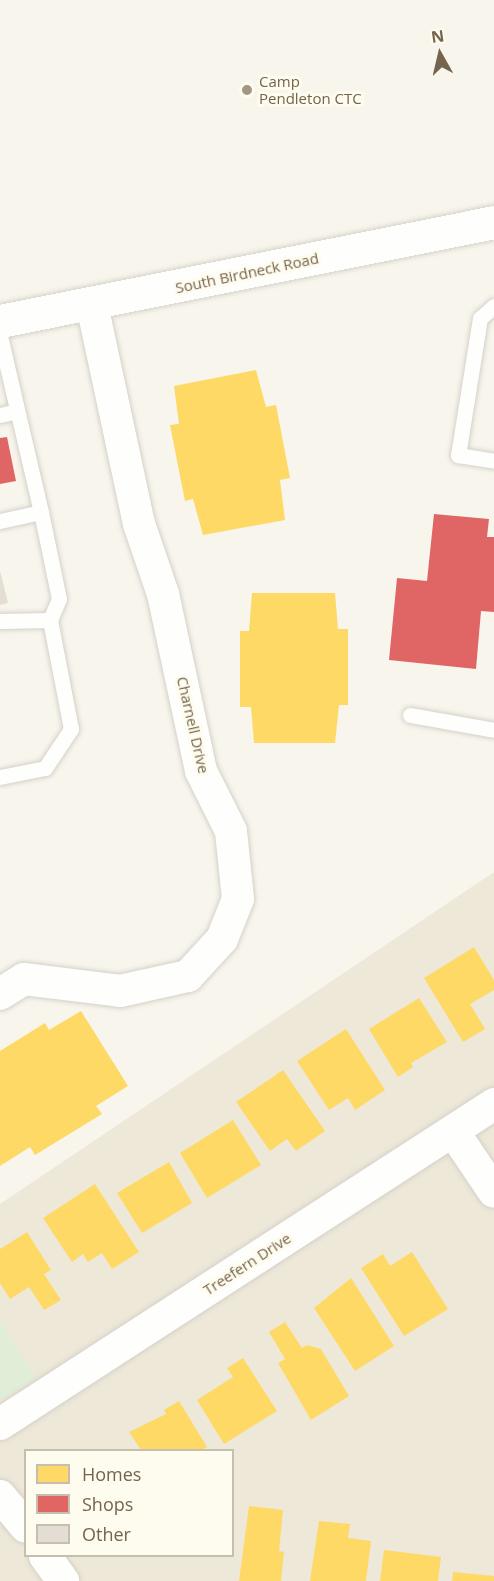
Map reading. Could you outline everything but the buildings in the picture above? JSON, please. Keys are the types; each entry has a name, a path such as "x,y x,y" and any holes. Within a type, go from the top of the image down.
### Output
{"street":[{"name":"South Birdneck Road","path":"0,321 92,305 494,222"},
{"name":"Charnell Drive","path":"0,993 24,979 120,991 188,976 222,939 238,899 231,831 201,771 164,594 139,524 92,305"},
{"name":"Treefern Drive","path":"0,1424 494,1104"},
{"path":"453,1131 494,1192"},
{"path":"0,1496 24,1525"},
{"path":"46,1557 63,1581"}],"lane":[{"path":"494,306 480,318 458,455 494,460"},
{"path":"0,336 59,599 50,620 71,729 45,768 0,777"},
{"path":"0,415 17,411"},
{"path":"0,520 41,512"},
{"path":"0,621 50,620"},
{"path":"410,715 494,730"}],"shaded area":[{"path":"494,872 494,1581 0,1581 0,1204"}],"green space":[{"path":"0,1320 36,1378 0,1400"}],"place":[{"name":"Camp Pendleton CTC","path":"247,90"}]}
